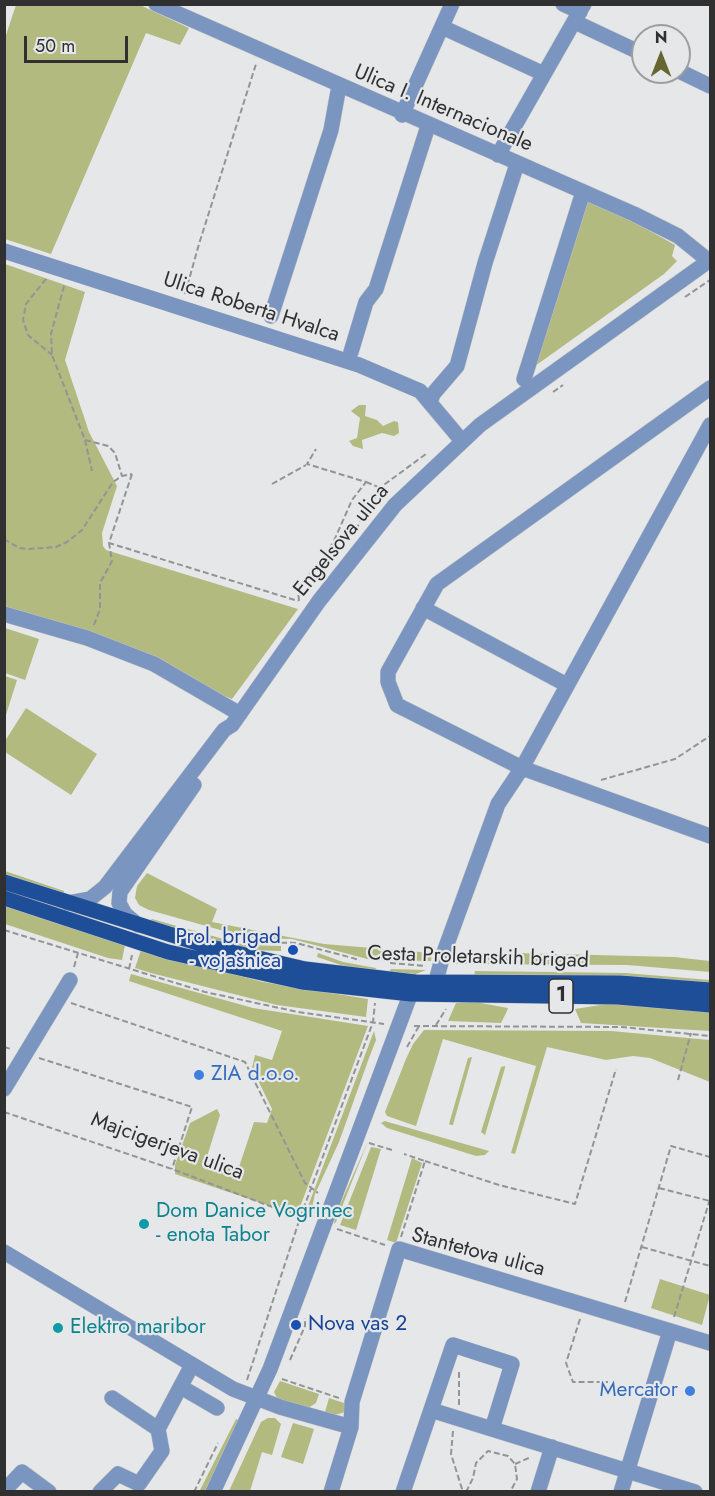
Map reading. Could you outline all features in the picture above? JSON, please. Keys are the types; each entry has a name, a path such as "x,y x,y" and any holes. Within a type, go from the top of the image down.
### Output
{"main road":[{"name":"Cesta Proletarskih brigad","path":"4,882 139,926 269,962 380,979 413,988"},
{"name":"Cesta Proletarskih brigad","path":"4,898 205,962 302,982 413,988 620,983 711,990"},
{"name":"Cesta Proletarskih brigad","path":"434,988 618,997 711,1005"}],"street":[{"name":"Ulica I. Internacionale","path":"156,4 402,115 583,192 678,236 710,260"},
{"path":"402,115 453,4"},
{"path":"563,4 631,46"},
{"path":"498,155 580,13"},
{"path":"442,27 544,74"},
{"path":"691,77 711,86"},
{"path":"271,316 331,130 339,86"},
{"path":"351,352 366,302 376,289 428,126"},
{"path":"430,403 433,394 457,366 485,263 517,164"},
{"path":"524,379 583,192"},
{"name":"Ulica Roberta Hvalca","path":"4,251 359,365 420,391 462,441"},
{"name":"Engelsova ulica","path":"68,903 90,898 105,887 224,730 236,719 319,601 395,505 462,441 493,415 710,260"},
{"path":"711,388 437,584 388,672 388,682 397,705 522,768 711,836"},
{"path":"434,988 498,804 522,768 711,425"},
{"path":"423,608 567,685"},
{"path":"4,614 87,638 154,664 236,719 229,734 120,892 119,903 125,914 139,926"},
{"path":"4,1089 70,980"},
{"path":"213,1491 256,1399 413,988"},
{"name":"Stantetova ulica","path":"331,1491 351,1426 352,1402 399,1249 584,1305 622,1314 711,1343"},
{"path":"4,1252 232,1389 256,1399 351,1426"},
{"path":"621,1491 670,1331"},
{"path":"404,1491 453,1345 512,1364 492,1430"},
{"path":"100,1491 118,1474 139,1484 162,1451 158,1429 192,1365"},
{"path":"181,1387 217,1407"},
{"path":"112,1398 158,1429"},
{"path":"431,1410 695,1491"},
{"path":"538,1491 552,1447"},
{"path":"4,1491 22,1472 49,1491"}],"path":[{"path":"184,300 199,244 261,51"},
{"path":"50,266 41,287 26,304 23,320 28,335 52,355"},
{"path":"68,272 51,334 52,355 85,440 92,471"},
{"path":"679,302 711,280"},
{"path":"549,394 564,383"},
{"path":"85,440 108,446 115,453 122,476"},
{"path":"272,484 307,464 316,449"},
{"path":"307,464 382,489"},
{"path":"4,539 19,548 29,549 56,547 67,542 82,530 105,491 122,476 132,474 109,543 112,561 100,583 100,609 87,638"},
{"path":"298,601 298,590 333,543 352,500 366,482"},
{"path":"109,543 298,601 307,606"},
{"path":"589,792 596,782 675,759 711,736"},
{"path":"4,930 129,969 247,1002 380,1024"},
{"path":"248,942 296,943 363,960"},
{"path":"129,969 134,948"},
{"path":"383,963 429,966"},
{"path":"63,1001 245,1062 310,1189 318,1193"},
{"path":"245,1385 310,1189 373,1022 375,1002"},
{"path":"436,1025 450,1003"},
{"path":"418,1026 622,1027 711,1036"},
{"path":"678,1080 691,1033"},
{"path":"4,1047 192,1107 172,1169"},
{"path":"404,1154 499,1185 575,1204 616,1069"},
{"name":"Majcigerjeva ulica","path":"4,1112 172,1169 300,1218 315,1221"},
{"path":"369,1143 392,1150"},
{"path":"622,1314 671,1146 711,1157"},
{"path":"399,1249 425,1161"},
{"path":"659,1188 710,1200 670,1331"},
{"path":"331,1227 376,1242"},
{"path":"642,1247 711,1266"},
{"path":"584,1305 566,1363 573,1382 608,1382"},
{"path":"453,1345 461,1382 451,1454 464,1491"},
{"path":"279,1378 352,1402"},
{"path":"194,1491 219,1441"},
{"path":"464,1491 473,1478 476,1463 488,1451 507,1456 515,1464 517,1479 510,1491"}],"green space":[{"path":"16,5 140,5 189,28 180,45 146,33 51,254 5,239 4,41"},
{"path":"583,199 627,218 675,245 672,256 677,261 664,274 528,371"},
{"path":"5,264 85,292 65,360 89,432 117,486 102,533 103,546 106,550 298,609 232,699 5,609"},
{"path":"359,405 366,405 365,416 377,420 383,426 394,421 398,422 399,433 394,436 382,433 362,440 363,449 353,446 349,441 357,438 360,418 351,411"},
{"path":"5,628 39,639 25,680 5,673"},
{"path":"4,676 17,680 5,718"},
{"path":"26,708 97,754 71,795 5,752 5,741"},
{"path":"5,871 64,891 64,894 5,875"},
{"path":"147,873 217,909 212,922 324,944 432,953 431,961 371,960 292,939 249,938 149,910 139,905 135,898 137,886"},
{"path":"5,906 125,945 122,960 108,958 5,924"},
{"path":"152,919 245,945 281,946 281,951 244,950 150,921"},
{"path":"141,950 263,982 368,999 366,1017 277,1005 151,973 135,968"},
{"path":"476,952 674,957 710,961 710,972 627,965 454,964 454,956"},
{"path":"318,953 343,962 376,968 375,971 344,966 317,957"},
{"path":"391,969 426,970 416,974 389,972"},
{"path":"475,971 625,973 710,980 710,984 474,976"},
{"path":"131,974 253,1008 368,1026 297,1215 175,1174 175,1165 190,1123 217,1109 220,1115 206,1160 238,1170 254,1122 267,1123 272,1109 252,1068 255,1055 272,1060 282,1031 129,981"},
{"path":"475,1002 508,1008 501,1023 448,1021 456,1003"},
{"path":"613,1003 710,1011 710,1031 581,1023 575,1009"},
{"path":"424,1030 611,1031 710,1040 710,1082 650,1058 633,1056 606,1060 547,1047 515,1154 511,1153 536,1066 443,1039 416,1126 387,1116 385,1112 406,1059 413,1044"},
{"path":"374,1031 376,1040 339,1142 315,1194 310,1217 307,1217 305,1214"},
{"path":"472,1057 453,1125 451,1125 449,1124 468,1058"},
{"path":"505,1066 485,1135 481,1132 501,1067"},
{"path":"385,1121 489,1151 485,1155 476,1156 387,1128 381,1123"},
{"path":"368,1141 336,1222 334,1224 335,1216"},
{"path":"371,1147 381,1149 356,1230 340,1225"},
{"path":"412,1158 422,1163 396,1243 387,1240"},
{"path":"660,1279 710,1295 702,1325 651,1308"},
{"path":"280,1381 319,1394 316,1403 308,1408 300,1407 277,1398 274,1392"},
{"path":"329,1398 347,1404 345,1412 332,1416 325,1412"},
{"path":"268,1418 275,1418 281,1424 272,1455 262,1452 250,1491 229,1491 261,1422"},
{"path":"236,1419 238,1420 205,1491 199,1492"},
{"path":"293,1423 314,1429 303,1464 281,1457"}],"place":[{"name":"Prol. brigad - vojašnica","path":"293,950"},
{"name":"ZIA d.o.o.","path":"199,1075"},
{"name":"Dom Danice Vogrinec - enota Tabor","path":"144,1224"},
{"name":"Nova vas 2","path":"296,1325"},
{"name":"Elektro maribor","path":"58,1328"},
{"name":"Mercator","path":"690,1391"}]}
